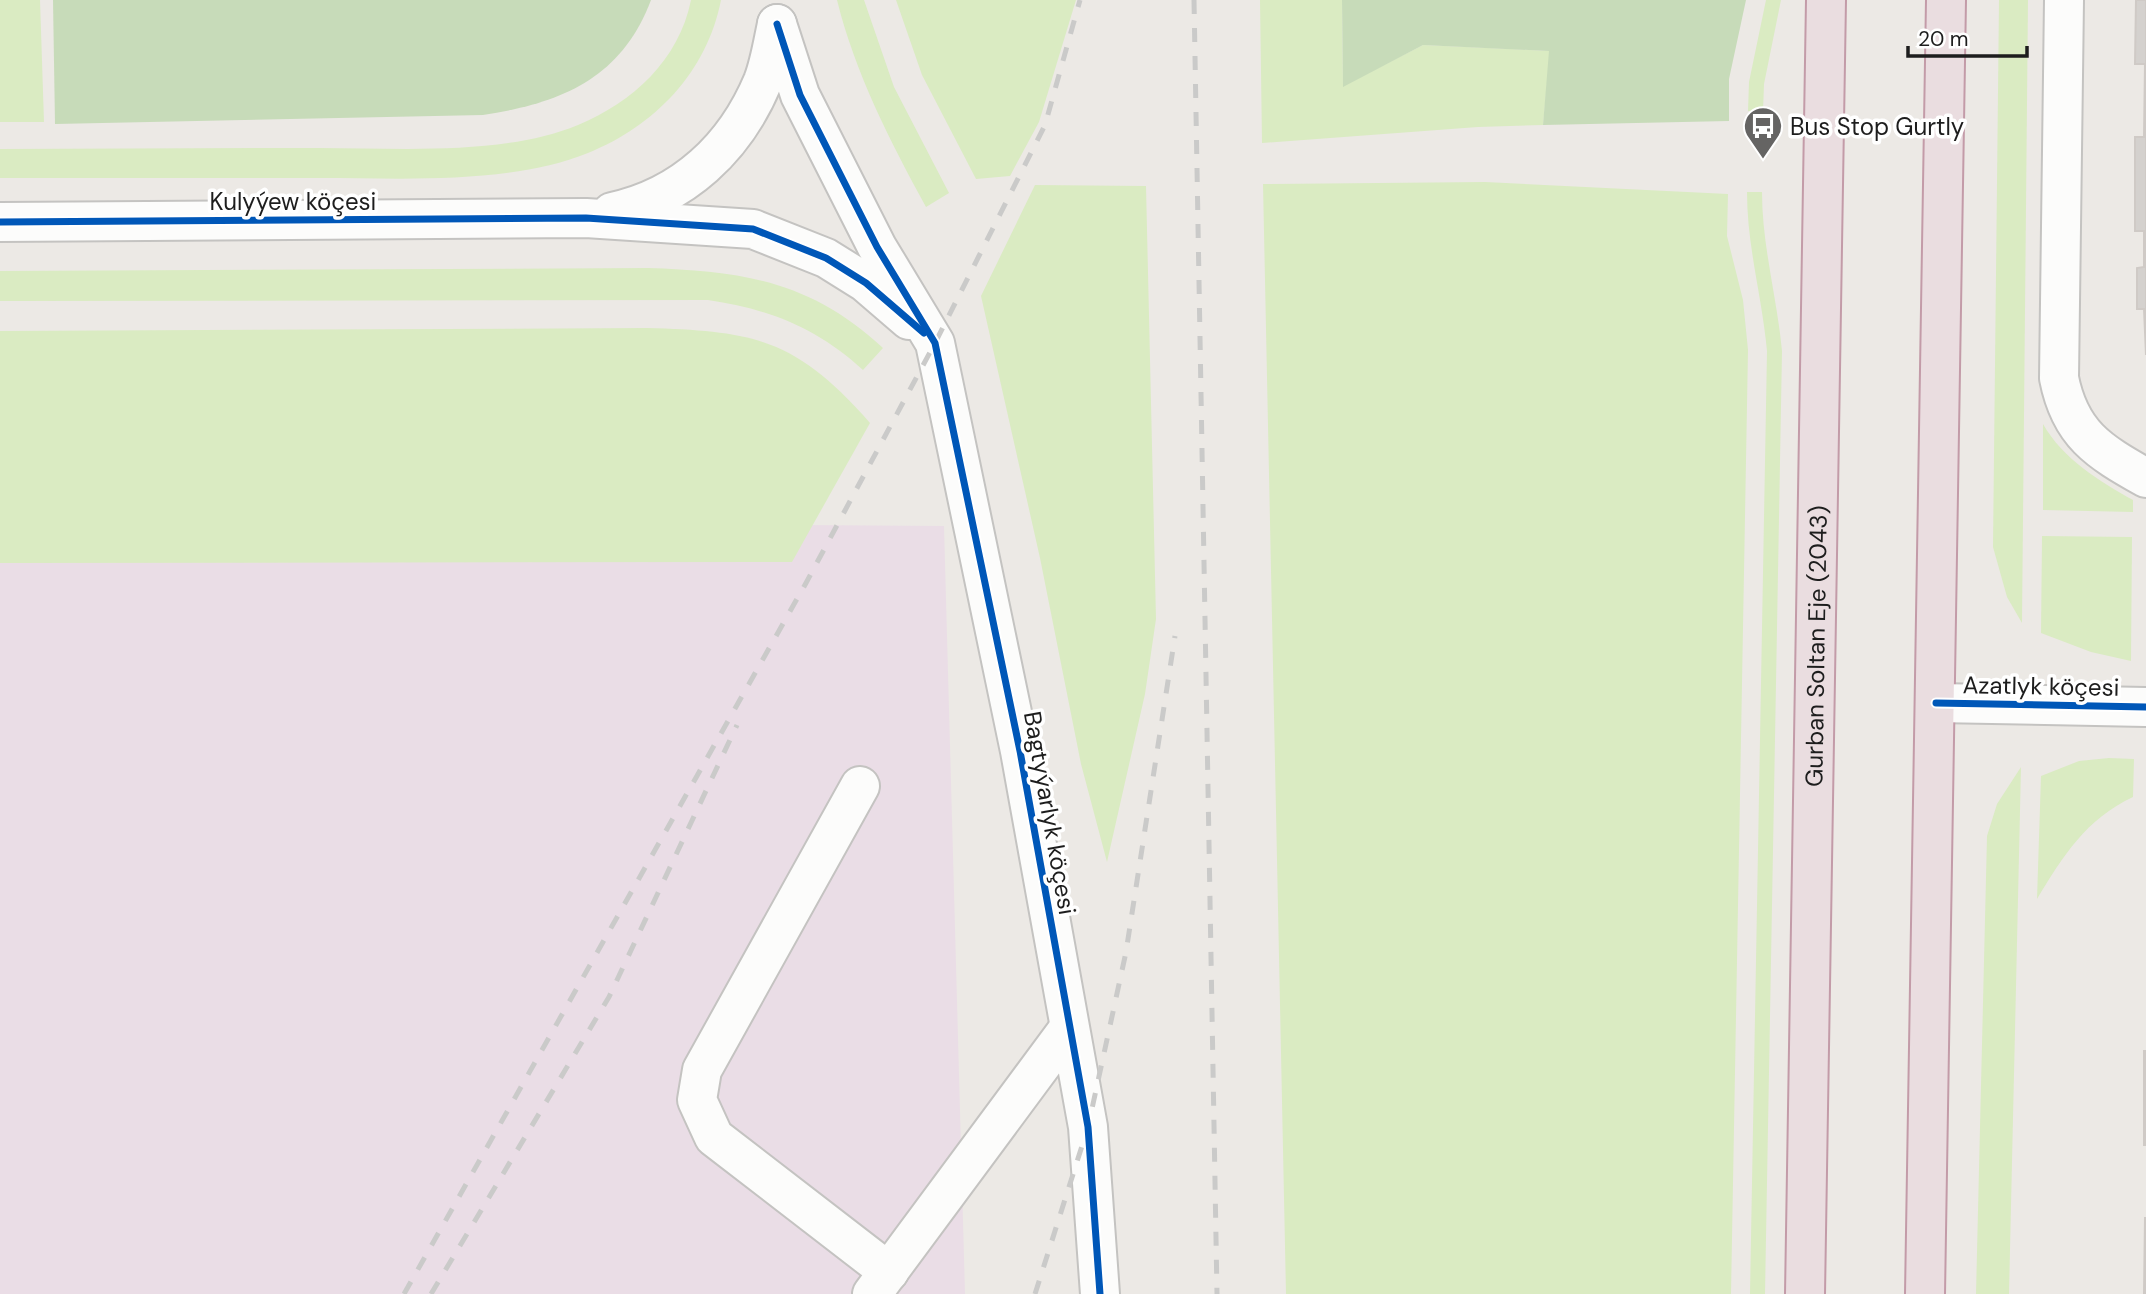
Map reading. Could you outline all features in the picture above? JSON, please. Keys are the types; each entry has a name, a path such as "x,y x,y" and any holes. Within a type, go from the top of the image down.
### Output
{"highway":[{"name":"Gurban Soltan Eje (2043)","path":"1805,1294 1826,0"},
{"path":"1925,1294 1946,0"}],"street":[{"path":"2064,0 2059,378 2065,408 2085,436 2121,464 2146,478"},
{"path":"586,218 642,206 680,187 712,158 742,123 764,79 777,12"},
{"name":"Bagtyýarlyk köçesi","path":"777,12 800,95 877,247 935,343 1020,751 1088,1127 1100,1294"},
{"path":"586,218 753,229 826,258 866,283 935,343"},
{"name":"Kulyýew köçesi","path":"0,222 586,218"},
{"name":"Azatlyk köçesi","path":"1936,703 2146,707"},
{"path":"860,786 702,1070 697,1100 714,1137 880,1283 1069,1028"}],"shaded area":[{"path":"0,520 944,526 965,1294 0,1294"}],"green space":[{"path":"0,0 40,0 44,122 0,122"},
{"path":"53,0 651,0 623,50 605,68 585,83 563,94 511,110 483,115 55,124"},
{"path":"691,0 721,0 704,50 674,93 656,112 612,142 557,163 490,175 420,179 0,178 0,149 417,149 484,146 549,135 598,115 635,91 651,76 676,42"},
{"path":"837,0 864,0 894,87 949,193 926,207 887,132 864,80 853,54"},
{"path":"896,0 1076,0 1039,122 1010,176 976,179 922,75"},
{"path":"1260,0 1342,0 1343,86 1423,45 1550,51 1543,125 1478,127 1262,143"},
{"path":"1342,0 1746,0 1729,79 1729,121 1543,125 1549,51 1423,45 1343,87"},
{"path":"1766,0 1781,0 1764,84 1763,112 1748,111 1749,82"},
{"path":"1999,0 2028,0 2022,623 2007,597 1993,547"},
{"path":"1485,182 1728,194 1727,236 1743,300 1748,350 1731,1294 1286,1294 1263,184"},
{"path":"1035,185 1146,186 1156,619 1145,694 1107,862 1081,764 1040,558 981,296"},
{"path":"1747,192 1762,192 1764,232 1782,351 1765,1294 1750,1294 1767,351 1749,232"},
{"path":"648,268 714,272 774,284 829,308 856,325 883,348 863,370 828,343 791,323 751,309 708,300 0,301 0,271"},
{"path":"647,328 717,332 771,345 819,373 870,423 792,562 0,563 0,331"},
{"path":"2043,424 2071,458 2095,477 2133,500 2133,512 2043,510"},
{"path":"2042,536 2132,537 2131,661 2091,652 2041,633"},
{"path":"2134,759 2133,797 2102,816 2077,840 2037,899 2041,776 2079,761"},
{"path":"2021,767 2009,1294 1976,1294 1987,836 1997,804"}],"building":[{"path":"2136,0 2146,0 2146,355 2144,309 2137,309 2137,268 2144,267 2144,231 2135,231 2135,137 2144,137 2145,64 2135,64"},
{"path":"2146,1051 2146,1145 2144,1145"},
{"path":"2145,1218 2146,1294 2144,1294"}],"railway":[{"path":"404,1294 806,583 935,343 1045,125 1080,0"},
{"path":"1194,0 1217,1294"},
{"path":"1035,1294 1088,1127 1126,952 1175,636"},
{"path":"431,1294 609,997 737,725"}],"cycle path":[{"path":"777,24 800,95 877,247 935,343 1020,751 1088,1127 1100,1294"},
{"path":"0,222 586,218 753,229 826,258 866,283 924,333"},
{"path":"1936,703 2146,707"}],"place":[{"name":"Bus Stop Gurtly","path":"1763,160"}]}
